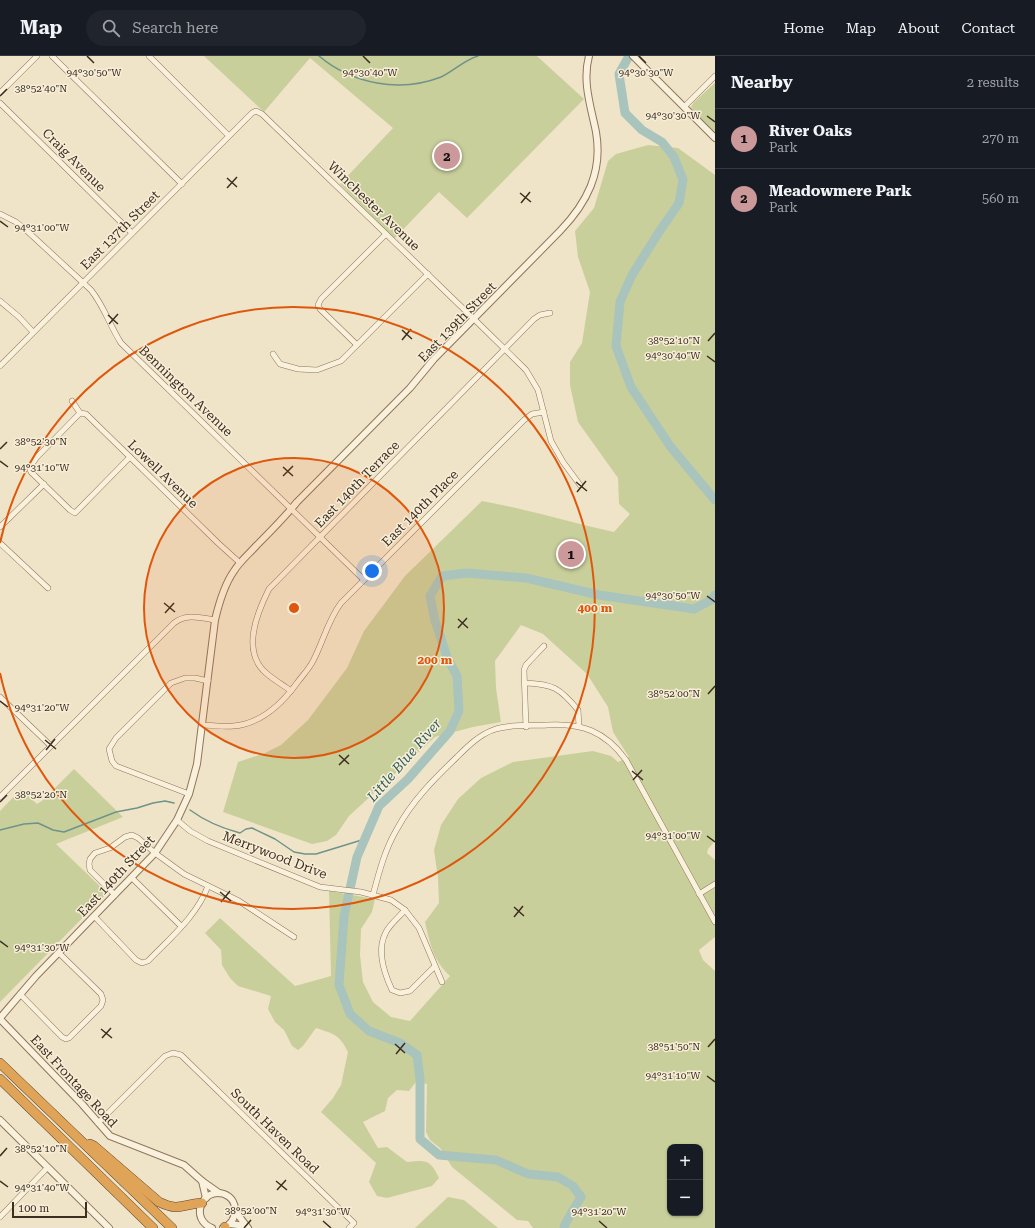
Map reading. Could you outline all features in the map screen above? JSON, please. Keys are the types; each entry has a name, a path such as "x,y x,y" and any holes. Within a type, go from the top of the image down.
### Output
{"highway":[{"path":"0,1063 172,1228"},
{"path":"0,1079 153,1228"},
{"path":"77,1137 94,1146 160,1202 169,1207 178,1208 204,1201"}],"street":[{"path":"0,93 37,56"},
{"path":"52,56 182,184"},
{"path":"149,56 229,136"},
{"name":"East 139th Street","path":"240,562 410,388 434,359 578,212 596,172 596,132 587,91 589,56"},
{"path":"633,56 715,138"},
{"path":"684,108 715,76"},
{"name":"Craig Avenue","path":"0,103 132,233"},
{"name":"East 137th Street","path":"0,366 82,282 252,113 256,111"},
{"name":"Winchester Avenue","path":"256,111 262,114 526,370 538,390 551,441 580,485"},
{"name":"Bennington Avenue","path":"0,214 16,222 26,230 91,290 98,299 114,333 121,343 364,580"},
{"path":"357,345 320,309 318,305 321,300 386,234"},
{"path":"273,354 280,364 298,369 318,370 341,361 428,274"},
{"path":"0,301 19,317 33,332"},
{"name":"East 140th Terrace","path":"291,691 265,673 258,664 255,655 255,623 269,589 534,319 540,315 550,313"},
{"name":"Lowell Avenue","path":"72,401 80,413 86,414 240,562"},
{"name":"East 140th Place","path":"202,725 233,726 254,721 276,709 313,662 336,609 524,420 532,414 544,412"},
{"path":"80,413 37,457 29,468 31,472 75,513 130,457"},
{"path":"0,527 44,484"},
{"path":"0,543 48,588"},
{"name":"East 140th Street","path":"0,1019 36,976 155,853 177,820 189,794 197,764 215,620 226,584 240,562"},
{"path":"0,797 180,618 192,616 215,620"},
{"path":"526,727 524,670 526,665 544,646"},
{"path":"189,794 116,766 112,761 109,749 116,738 171,683 185,678 195,678 208,681"},
{"path":"524,683 542,684 559,690 578,710 579,726"},
{"path":"0,697 51,746"},
{"path":"373,895 380,867 396,829 417,798 437,776 478,737 493,730 506,728 558,725 579,726 599,734 618,749 626,760 715,922"},
{"name":"Merrywood Drive","path":"177,820 208,841 320,887 361,892 391,900 405,910 419,928 442,982"},
{"path":"115,895 90,870 89,864 92,856 96,853 110,848 125,837 132,836 138,838 155,853 184,874 239,900 294,937"},
{"path":"132,878 181,926"},
{"path":"699,894 715,884"},
{"path":"94,916 136,960 142,963 148,961 181,926 197,907 208,886"},
{"path":"405,910 386,931 382,942 384,967 392,990 400,993 410,991 435,966"},
{"path":"20,994 62,1037 66,1039 101,1006 103,1000 101,994 59,953"},
{"name":"East Frontage Road","path":"0,1019 82,1104 110,1136 184,1164 202,1181 219,1193 230,1198 235,1211"},
{"name":"South Haven Road","path":"98,1123 165,1056 173,1053 181,1055 354,1223 349,1228"},
{"path":"0,1120 109,1228"},
{"path":"0,1217 48,1167"},
{"path":"202,1181 204,1201 200,1212 201,1218 204,1223 212,1228"},
{"path":"204,1201 213,1194 219,1193"},
{"path":"226,1227 233,1219 235,1211"},
{"path":"235,1211 247,1227"},
{"path":"226,1227 247,1227"}],"green space":[{"path":"204,56 537,56 584,99 467,218 439,192 394,239 340,184 393,128 310,58 264,112"},
{"path":"715,83 715,133 691,107 694,102"},
{"path":"648,145 678,148 715,175 715,841 708,849 707,853 715,860 715,937 699,950 703,960 715,971 715,1228 533,1228 528,1221 517,1220 452,1167 440,1148 430,1140 426,1132 427,1084 416,1082 409,1091 397,1090 388,1098 385,1111 363,1122 378,1148 387,1147 407,1162 427,1162 433,1167 439,1178 432,1186 387,1198 377,1196 369,1182 376,1163 321,1112 333,1098 341,1085 348,1052 345,1046 339,1038 316,1028 303,1046 298,1050 292,1046 284,1030 275,1022 268,1009 271,996 238,986 230,978 222,965 221,950 205,933 220,918 295,986 331,976 329,891 375,899 372,912 361,929 360,955 363,982 373,1002 391,1017 410,1021 450,976 436,958 425,922 439,903 438,878 434,850 441,825 458,799 481,778 513,762 593,751 611,756 618,762 629,757 613,732 608,707 587,674 543,634 521,625 495,661 496,688 501,722 473,727 435,737 349,816 336,835 327,841 312,844 223,812 238,762 265,753 281,745 308,720 347,668 364,631 405,576 482,501 614,532 630,514 619,504 618,478 578,422 570,385 570,362 582,343 590,292 578,257 575,231 594,208 608,161 616,154"},
{"path":"74,769 123,817 56,844 107,893 0,1002 0,811 21,789 37,804 43,800"},
{"path":"448,1197 464,1200 498,1228 415,1228"}],"waterway":[{"path":"319,56 332,66 361,79 393,85 425,82 441,77 468,60 478,56"},
{"name":"Little Blue River","path":"629,56 619,74 625,113 642,130 662,142 674,157 683,180 679,203 632,275 620,302 616,346 631,387 670,446 715,500"},
{"name":"Little Blue River","path":"564,1228 581,1197 573,1186 558,1177 528,1174 496,1160 439,1155 420,1139 420,1079 417,1055 400,1043 369,1031 350,1014 339,985 344,916 357,857 379,806 408,779 450,731 459,711 457,676 447,657 435,621 430,596 442,576 467,573 526,578 599,595 694,609 711,600 715,595"},
{"path":"0,830 24,824 38,823 53,830 64,832 116,812 165,801 174,803"},
{"path":"190,810 207,821 233,831 240,833 246,829 252,828 275,839 294,852 305,854 316,854 365,839"}],"place":[{"name":"Meadowmere Park","path":"447,156"},
{"name":"River Oaks","path":"571,554"}]}
